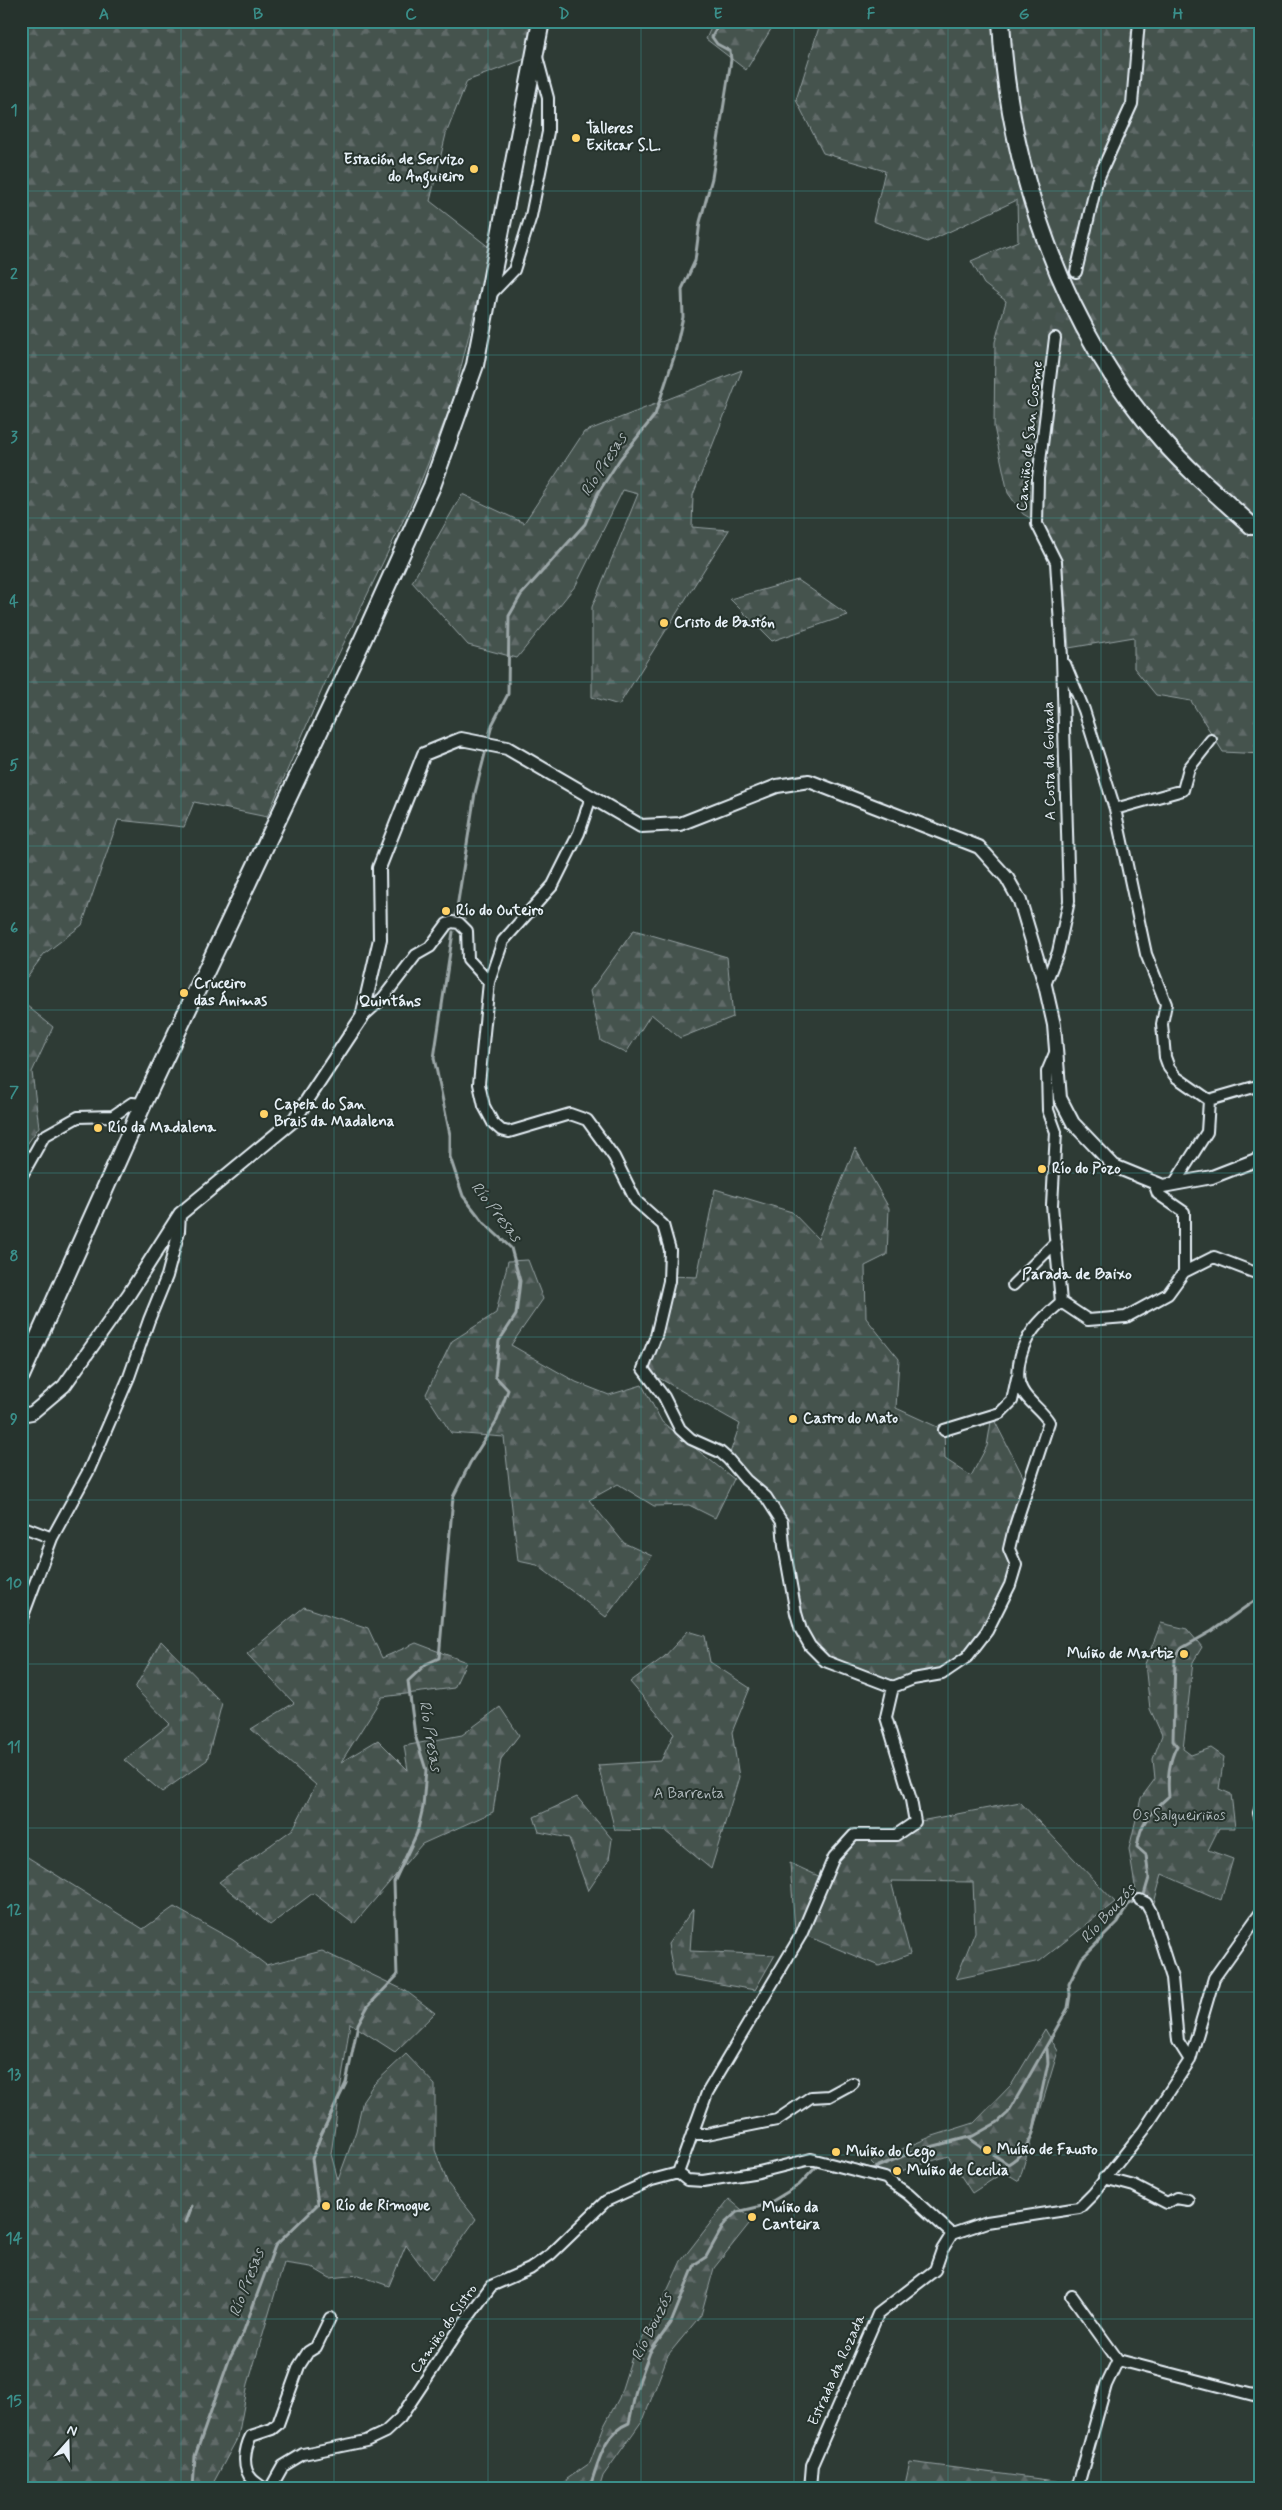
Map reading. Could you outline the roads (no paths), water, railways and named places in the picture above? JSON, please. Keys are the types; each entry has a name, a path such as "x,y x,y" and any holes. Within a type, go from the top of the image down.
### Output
{"main road":[{"path":"21,1376 143,1104 363,639 432,486 475,365 541,21"},
{"path":"1001,21 1004,72 1017,146 1040,225 1062,280 1085,328 1120,386 1161,439 1208,488 1252,526"}],"street":[{"path":"1076,272 1097,181 1132,104 1138,21"},
{"path":"487,297 514,270 531,216 548,132 548,98 535,51"},
{"name":"Camiño de San Cosme","path":"1043,536 1037,524 1038,478 1055,338"},
{"name":"A Costa da Golvada","path":"1043,536 1056,562 1062,657 1069,901 1058,952 1045,985"},
{"path":"1062,657 1084,710 1115,808 1146,954 1166,1004 1162,1024 1165,1057 1169,1068 1188,1088 1208,1100 1261,1085"},
{"path":"362,1017 380,939 379,868 424,754 461,739 507,748 641,826 680,824 777,786 809,781 979,847 1007,878 1020,901 1045,985 1054,1025 1060,1098 1074,1123 1114,1166 1164,1186 1212,1177 1261,1158"},
{"path":"1115,808 1183,790 1189,768 1211,740"},
{"path":"591,797 579,833 553,885 503,941 489,982 479,1084 484,1106 494,1123 501,1130 509,1132 570,1114 586,1120 614,1157 636,1201 663,1225 670,1250 668,1282 656,1336 643,1369 664,1397 680,1428 691,1440 720,1452 728,1459 746,1480 766,1497 782,1522 784,1546 796,1613 801,1630 810,1646 825,1661 893,1687 914,1679 942,1674 967,1657 987,1631 1010,1585 1016,1565 1009,1549 1049,1422 1042,1410 1022,1391 1017,1377"},
{"path":"21,1415 32,1414 64,1386 129,1294 180,1214 294,1120 362,1017 383,998 416,955 430,947 447,924 452,922 459,923 467,932 468,959 489,982"},
{"path":"1055,1053 1047,1072 1048,1110 1056,1132 1052,1205 1061,1302"},
{"path":"1174,1184 1207,1132 1208,1100"},
{"path":"21,1177 25,1173 44,1136 78,1117 113,1116 132,1103 143,1104"},
{"path":"1154,1182 1158,1194 1184,1212 1184,1272"},
{"path":"21,1622 52,1538 88,1472 129,1377 167,1276 179,1232 180,1214"},
{"path":"1013,1285 1056,1242"},
{"path":"1061,1302 1088,1320 1126,1317 1168,1294 1184,1272 1214,1257 1261,1275"},
{"path":"944,1430 1000,1413 1012,1402 1021,1351 1030,1332 1061,1302"},
{"path":"21,1526 52,1538"},
{"path":"893,1687 886,1717 911,1800 915,1822 896,1835 854,1835 834,1857 801,1935 708,2094 678,2174 687,2180 703,2181 766,2171 811,2160 885,2178 908,2194 952,2234 987,2222 1079,2208 1093,2194 1144,2130 1190,2060 1214,1978 1261,1912"},
{"path":"1261,1808 1259,1813 1261,1820"},
{"path":"1140,1900 1146,1903 1151,1912 1172,1978 1178,2042 1190,2060"},
{"path":"692,2134 707,2134 777,2120 811,2097 829,2096 853,2082"},
{"name":"Camiño do Sistro","path":"270,2489 273,2479 283,2466 303,2454 366,2441 385,2432 408,2406 461,2327 492,2286 530,2269 550,2254 606,2201 652,2180 678,2174"},
{"path":"1104,2178 1134,2186 1167,2203 1176,2198 1188,2200"},
{"name":"Estrada da Rozada","path":"810,2489 812,2465 878,2314 935,2270 942,2250 952,2234"},
{"path":"1072,2296 1118,2360 1261,2397"},
{"path":"264,2489 251,2478 245,2459 246,2447 251,2436 272,2429 278,2424 299,2366 308,2352 316,2347 330,2318"},
{"path":"1077,2489 1106,2386 1118,2360"}],"waterway":[{"name":"Río Presas","path":"488,740 492,725 508,694 509,616 521,595 585,524 598,493 620,459 655,415 674,357 683,317 682,289 695,261 700,222 712,178 731,60 730,51 717,44 712,37 721,21"},
{"name":"Río Presas","path":"456,914 475,793 487,746"},
{"name":"Río Presas","path":"193,2489 195,2456 229,2360 243,2333 275,2246 318,2204 312,2159 321,2135 346,2083 358,2024 368,2006 397,1976 394,1882 417,1833 423,1807 426,1770 415,1735 408,1681 426,1664 439,1658 453,1497 470,1463 497,1420 508,1390 495,1376 499,1341 516,1315 520,1281 511,1248 484,1223 463,1196 450,1157 450,1135 434,1058 453,932"},
{"name":"Río Bouzós","path":"844,2162 872,2169 915,2151 973,2136 998,2122 1008,2113 1068,2008 1069,1984 1082,1958 1118,1922 1128,1905 1144,1895 1149,1878 1146,1855 1137,1847 1141,1830 1147,1818 1169,1796 1169,1770 1177,1746 1173,1741 1175,1657 1182,1648 1212,1631 1261,1596"},
{"path":"994,2155 1008,2164 1020,2155 1031,2138 1048,2063 1047,2049"},
{"path":"968,2138 982,2148"},
{"name":"Río Bouzós","path":"589,2489 607,2442 613,2434 629,2423 636,2390 650,2352 671,2323 695,2264 706,2257 725,2223 737,2212 766,2205 799,2185 817,2166"},
{"path":"186,2222 192,2206"}],"tunnel":[{"path":"1055,338 1076,272"}],"place":[{"name":"Talleres Exitcar S.L.","path":"576,138"},
{"name":"Estación de Servizo do Anguieiro","path":"474,169"},
{"name":"Cristo de Bastón","path":"664,623"},
{"name":"Río do Outeiro","path":"446,911"},
{"name":"Cruceiro das Ánimas","path":"184,993"},
{"name":"Capela do San Brais da Madalena","path":"264,1114"},
{"name":"Río da Madalena","path":"98,1128"},
{"name":"Río do Pozo","path":"1042,1169"},
{"name":"Castro do Mato","path":"793,1419"},
{"name":"Muíño de Martiz","path":"1184,1654"},
{"name":"Muíño de Fausto","path":"987,2150"},
{"name":"Muíño do Cego","path":"836,2152"},
{"name":"Muíño de Cecilia","path":"897,2171"},
{"name":"Río de Rimogue","path":"326,2206"},
{"name":"Muíño da Canteira","path":"752,2217"}],"district":[{"name":"Quintáns","path":"390,1001"},
{"name":"Parada de Baixo","path":"1077,1274"}],"park label":[{"name":"A Barrenta","path":"689,1794"},
{"name":"Os Salgueiriños","path":"1179,1816"}]}
